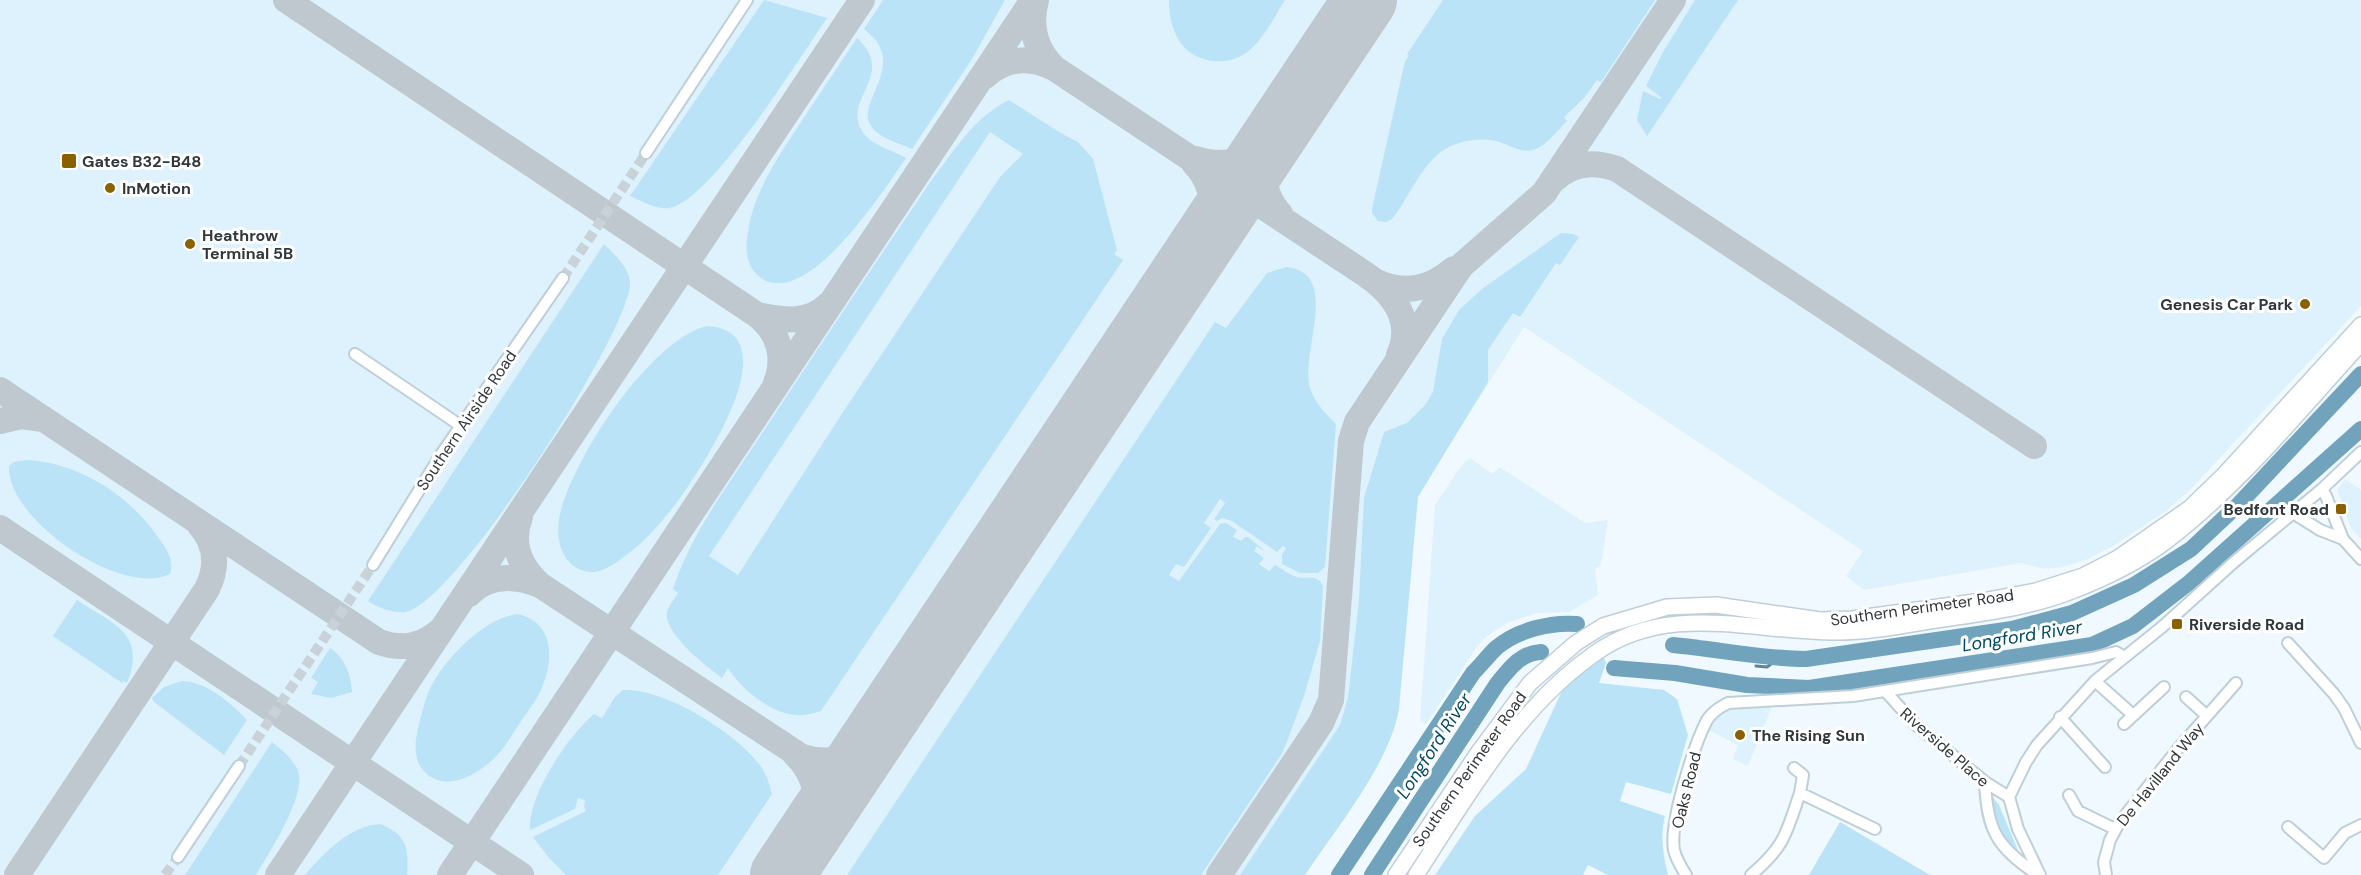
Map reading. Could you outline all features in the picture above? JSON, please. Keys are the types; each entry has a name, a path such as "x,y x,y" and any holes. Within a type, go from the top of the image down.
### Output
{"street":[{"path":"646,153 747,0"},
{"name":"Southern Airside Road","path":"373,565 461,426 563,278"},
{"name":"Southern Perimeter Road","path":"1396,875 1478,753 1530,683 1575,643 1603,626 1667,607 1716,605 1820,620 1852,619 2036,591 2083,576 2118,558 2190,508 2223,476 2361,325"},
{"name":"Southern Perimeter Road","path":"1416,875 1514,731 1567,676 1596,652 1633,634 1673,624 1761,625 1804,632 1856,632 2036,603 2073,590 2122,567 2162,544 2196,517 2229,487 2361,343"},
{"path":"355,354 461,426"},
{"path":"2039,875 2018,829 2009,797 2026,762 2060,717 2123,656 2162,627 2322,489 2361,452"},
{"path":"2322,489 2343,539 2361,559"},
{"path":"2293,513 2320,530 2343,539"},
{"path":"2288,643 2334,694 2344,708 2361,743"},
{"path":"1886,692 2116,652 2123,656"},
{"path":"2095,681 2133,715"},
{"name":"De Havilland Way","path":"2106,875 2104,862 2115,829 2134,802 2236,683"},
{"path":"2124,724 2164,687"},
{"name":"Oaks Road","path":"1686,875 1677,861 1674,848 1675,823 1692,759 1707,721 1718,709 1728,703 1886,692"},
{"name":"Riverside Place","path":"1886,692 1915,724 1984,782 2009,797"},
{"path":"2186,697 2207,716"},
{"path":"2060,717 2105,767"},
{"path":"178,856 238,766"},
{"path":"1751,875 1772,858 1783,842 1800,793 1803,775 1794,768"},
{"path":"1984,782 1988,816 1998,842 2022,865 2039,875"},
{"path":"1800,793 1875,830"},
{"path":"2069,795 2078,811 2115,829"},
{"path":"2288,827 2324,858 2345,833 2361,825"}],"shaded area":[{"path":"0,0 2361,0 2361,306 2190,490 2166,511 2116,544 2088,559 2063,567 2044,569 2021,563 1864,590 1846,576 1863,551 1524,327 1416,498 1300,875 0,875"},
{"path":"764,0 827,18 754,125 708,181 687,199 669,208 644,203 630,196"},
{"path":"883,0 1005,0 972,59 912,149 879,134 871,126 868,118 883,65 882,54 877,42 864,29"},
{"path":"1169,0 1285,0 1252,48 1237,58 1217,61 1198,57 1182,45 1172,24"},
{"path":"1443,0 1655,0 1601,82 1597,80 1584,98 1564,117 1567,121 1545,144 1526,151 1482,139 1461,142 1442,151 1427,165 1392,219 1386,222 1378,221 1372,209 1405,61 1409,56 1407,54"},
{"path":"1695,0 1738,0 1647,136 1637,120 1643,91 1662,98 1646,86 1663,52"},
{"path":"857,38 868,52 872,64 871,76 858,111 858,123 869,139 906,158 863,218 821,263 800,277 780,283 761,278 752,269 747,252 751,216 757,200 781,153"},
{"path":"1009,100 1078,142 1093,159 1117,250 1114,254 1123,260 821,711 800,715 787,714 767,705 749,692 728,668 722,678 682,643 675,635 667,618 669,608 678,593 673,589 690,548 712,509 867,276 956,147 975,125","holes":["990,132 1023,154 1000,177 841,415 738,575 709,556"]},
{"path":"1561,233 1579,237 1560,265 1556,263 1520,317 1513,313 1488,350 1488,382 1418,497 1399,709 1385,752 1360,795 1305,875 1240,875 1340,725 1348,698 1359,600 1364,498 1384,432 1407,423 1425,405 1433,392 1442,339 1459,310 1482,289"},
{"path":"604,244 628,273 630,285 621,314 571,409 498,518 462,564 430,597 406,612 391,611 371,603 368,601"},
{"path":"1286,267 1303,273 1312,284 1316,300 1308,376 1311,391 1316,400 1336,424 1325,567 1318,573 1300,573 1282,564 1282,555 1286,548 1283,546 1277,552 1232,521 1222,518 1217,521 1214,519 1225,503 1220,499 1204,523 1211,528 1184,567 1176,564 1169,575 1179,581 1220,524 1226,523 1237,530 1233,537 1241,541 1248,537 1263,549 1264,551 1257,546 1254,551 1264,558 1259,564 1269,571 1275,565 1294,576 1315,578 1321,582 1323,586 1320,641 1304,696 1281,755 1201,875 847,875 1215,322 1226,328 1267,273"},
{"path":"706,326 730,333 741,348 743,370 736,395 712,448 675,504 652,532 634,549 602,570 583,571 575,567 568,561 560,546 558,528 566,495 578,467 615,407 637,379 660,355 683,337"},
{"path":"1470,458 1493,474 1500,467 1585,523 1608,520 1601,565 1595,569 1598,595 1569,612 1536,613 1507,623 1487,636 1478,645 1426,724 1420,721 1435,505 1461,466"},
{"path":"27,460 47,462 85,475 119,496 148,524 163,544 171,560 170,574 149,578 124,575 97,564 70,549 46,530 26,509 13,487 9,466 14,462"},
{"path":"2345,479 2361,490 2361,539 2352,530 2337,490"},
{"path":"77,600 114,624 129,641 133,652 127,683 124,681 122,683 53,636"},
{"path":"518,614 539,626 548,645 548,668 538,696 505,746 485,766 468,777 449,782 431,777 418,761 416,742 425,701 434,681 453,655 478,632 491,623"},
{"path":"330,648 340,657 346,667 352,692 331,698 311,694 318,682 311,678"},
{"path":"1603,655 1606,663 1599,683 1664,690 1677,699 1688,735 1671,794 1626,782 1620,801 1665,816 1663,846 1668,875 1608,875 1588,865 1583,875 1435,875 1475,816 1526,769 1566,682"},
{"path":"182,681 209,689 226,700 247,720 224,755 154,702 152,698 164,687"},
{"path":"623,690 640,691 659,697 700,716 736,741 762,768 772,794 718,875 566,875 533,837 586,811 585,800 578,798 575,809 530,830 536,800 562,751 594,714 602,718 615,697"},
{"path":"1773,704 1748,766 1733,759 1738,745 1709,730 1721,710"},
{"path":"272,742 295,765 299,775 299,786 291,812 256,875 185,875"},
{"path":"1991,795 1999,805 2022,860 1999,832"},
{"path":"1840,822 1930,875 1809,875"},
{"path":"380,824 401,838 406,850 407,875 305,875 320,858 348,835"}],"waterway":[{"path":"1673,645 1756,656 1806,659 2012,629 2072,613 2134,585 2191,549 2239,504 2361,374"},
{"name":"Longford River","path":"1614,668 1675,673 1747,685 1809,688 2092,645 2133,626 2190,582 2361,429"},
{"path":"1339,875 1473,673 1493,651 1514,636 1534,628 1556,624 1577,624"},
{"name":"Longford River","path":"1372,875 1497,684 1521,659 1541,652"},
{"path":"1756,666 1767,667 1778,659"}],"taxiway":[{"path":"286,0 757,315 771,329 778,346 780,364 776,383"},
{"path":"278,875 862,0"},
{"path":"450,875 1033,0"},
{"path":"1036,0 1033,19 1035,37 1042,53 1054,68"},
{"path":"1219,875 1321,723 1331,700 1351,441 1357,422 1461,266 1544,193 1673,0"},
{"path":"985,76 1009,62 1036,62 1054,68 1365,274 1392,299 1403,319 1403,342 1399,355"},
{"path":"1280,214 1266,190 1264,162 1270,144 1300,97"},
{"path":"1196,159 1218,163 1238,160 1257,150 1272,135"},
{"path":"1177,281 1175,280 1202,238 1212,208 1211,193 1205,178 1194,163"},
{"path":"1555,179 1577,166 1592,164 1617,169 2034,446"},
{"path":"1377,282 1398,288 1417,288 1436,281 1454,269"},
{"path":"757,315 785,319 803,318 812,316 828,305"},
{"path":"0,390 379,642 396,646 411,646 426,641 440,631"},
{"path":"0,421 21,416 43,419"},
{"path":"520,517 516,536 519,554 527,570 540,585 802,757 820,761 836,760 849,755 871,737 899,698"},
{"path":"17,875 207,589 213,572 214,556 209,540 199,524"},
{"path":"0,528 521,875"},
{"path":"469,594 485,583 503,578 521,579 540,585"},
{"path":"794,753 809,772 815,791 815,812 809,834"}],"runway":[{"path":"782,875 1365,0"}],"tunnel":[{"path":"563,278 646,153"},
{"path":"239,766 373,565"},
{"path":"165,875 178,857"}],"place":[{"name":"Gates B32-B48","path":"69,161"},
{"name":"InMotion","path":"110,188"},
{"name":"Heathrow Terminal 5B","path":"190,244"},
{"name":"Genesis Car Park","path":"2305,304"},
{"name":"Bedfont Road","path":"2341,509"},
{"name":"Riverside Road","path":"2177,624"},
{"name":"The Rising Sun","path":"1740,735"}]}
